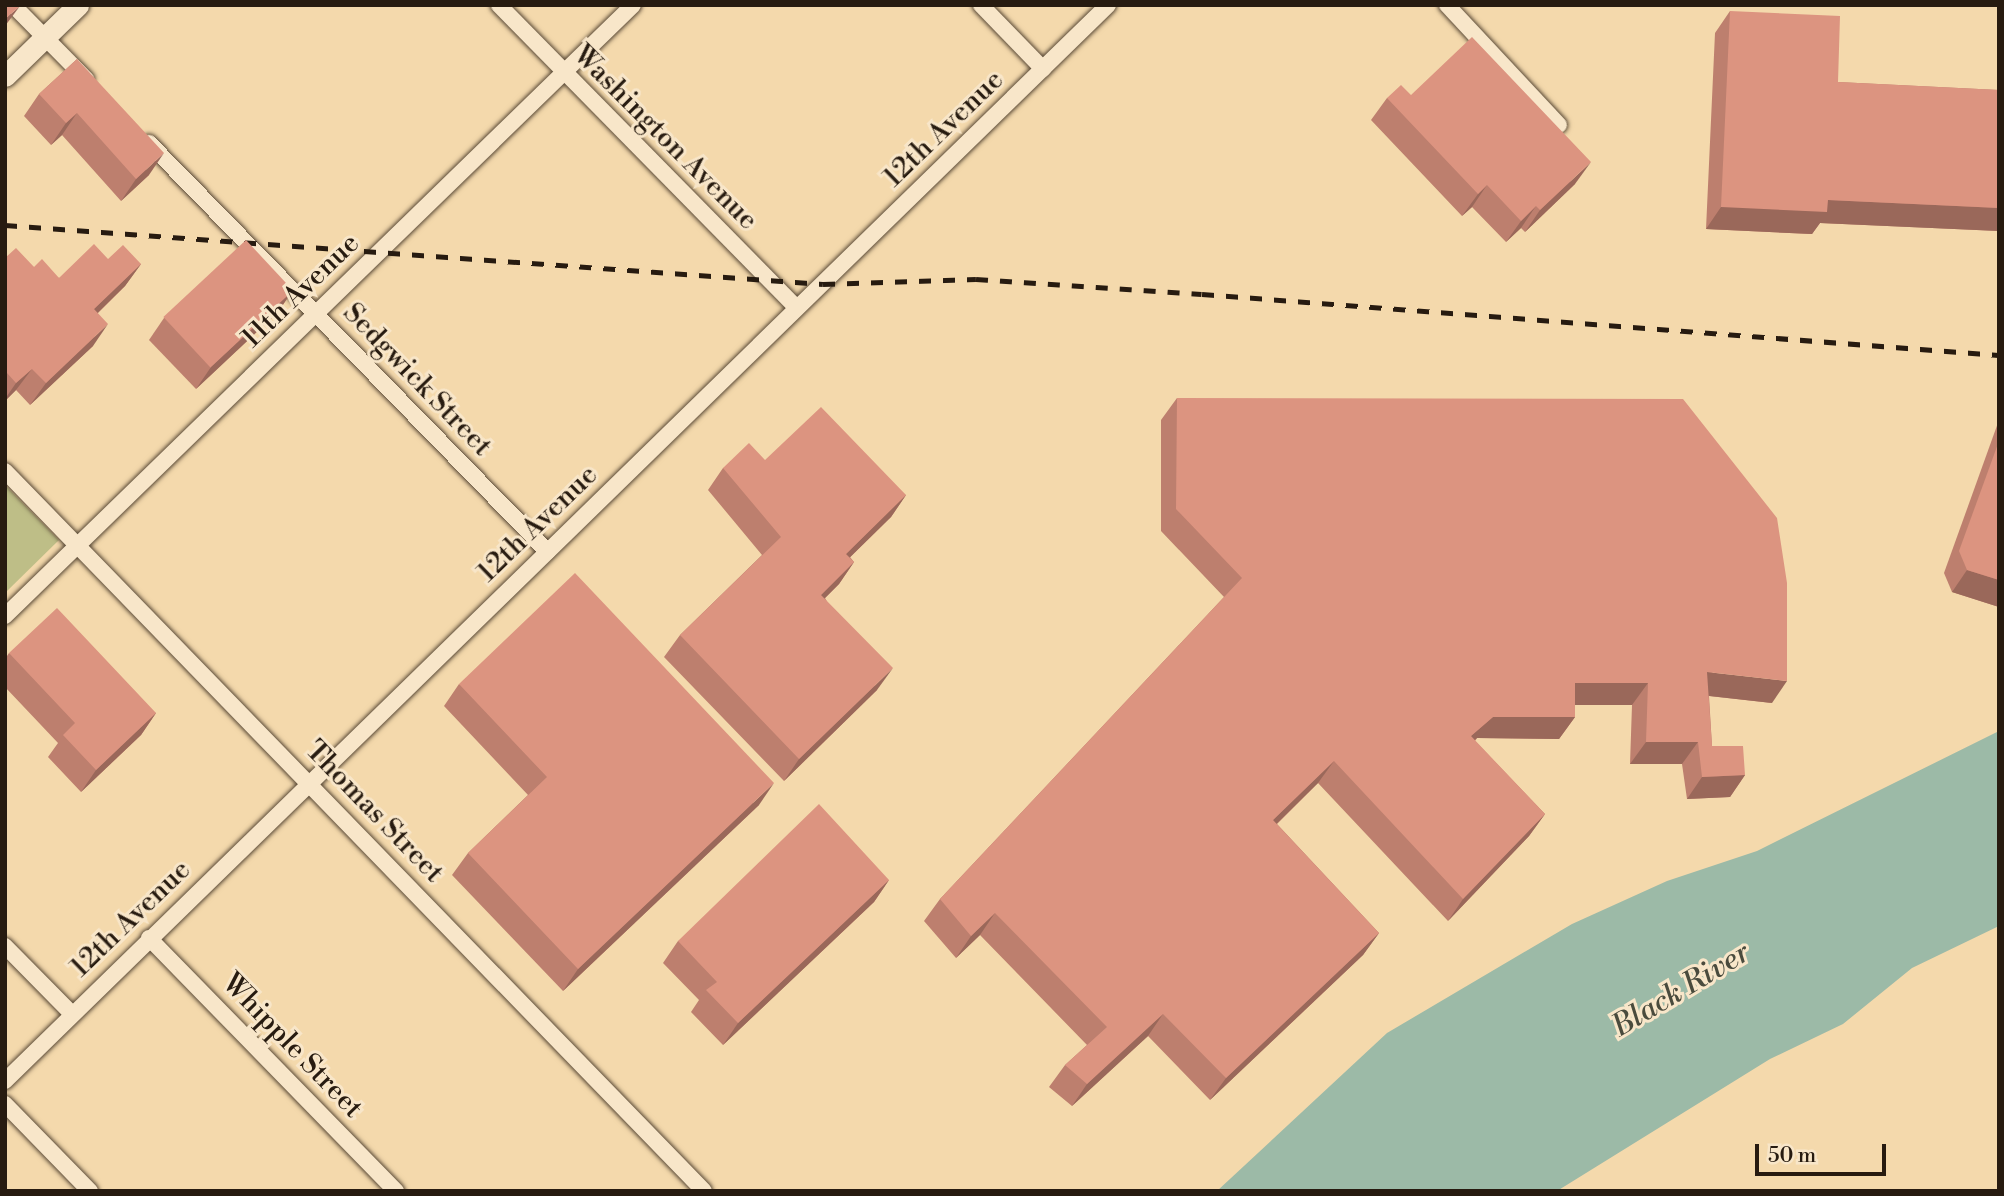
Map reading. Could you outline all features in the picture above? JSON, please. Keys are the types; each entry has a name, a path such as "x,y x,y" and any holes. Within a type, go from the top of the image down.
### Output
{"street":[{"path":"13,5 100,93"},
{"path":"5,76 78,5"},
{"name":"Washington Avenue","path":"499,5 795,306"},
{"name":"11th Avenue","path":"5,615 633,5"},
{"path":"981,5 1043,69"},
{"name":"12th Avenue","path":"5,1082 149,938 548,552 795,306 1108,5"},
{"path":"1447,5 1559,125"},
{"name":"Sedgwick Street","path":"139,132 548,552"},
{"name":"Thomas Street","path":"5,471 704,1191"},
{"name":"Whipple Street","path":"149,938 396,1191"},
{"path":"5,946 72,1014"},
{"path":"5,1104 90,1191"}],"green space":[{"path":"5,485 59,540 5,593"}],"water":[{"name":"Black River","path":"1999,731 1999,926 1912,968 1843,1024 1770,1059 1557,1191 1217,1191 1387,1033 1572,924 1667,881 1757,851"}],"building":[{"path":"5,5 19,5 20,6 5,19"},
{"path":"1730,11 1840,16 1838,82 1999,90 1999,208 1828,200 1827,212 1721,207"},
{"path":"1472,37 1591,162 1540,210 1536,206 1521,221 1487,185 1478,194 1387,98 1401,85 1411,95"},
{"path":"77,59 164,153 136,179 77,113 66,123 39,94"},
{"path":"246,240 293,290 210,368 163,317"},
{"path":"94,244 108,259 123,245 141,264 94,309 108,324 46,383 32,369 16,383 7,373 5,375 5,258 16,248 34,267 42,259 59,278"},
{"path":"1177,398 1683,399 1777,518 1787,583 1787,681 1707,672 1712,746 1743,746 1745,775 1702,777 1698,742 1646,742 1648,683 1575,683 1575,717 1493,717 1471,736 1545,814 1463,899 1334,761 1273,820 1379,933 1226,1078 1163,1014 1087,1084 1065,1065 1107,1027 995,913 971,936 940,899 1242,578 1176,509"},
{"path":"821,407 906,495 846,554 854,562 821,595 893,668 799,759 680,635 781,537 723,468 749,443 765,460"},
{"path":"1999,441 1999,580 1967,570 1959,551"},
{"path":"575,573 774,783 578,969 468,853 547,777 459,684"},
{"path":"57,608 156,713 96,770 63,735 75,723 9,653"},
{"path":"819,804 889,880 738,1023 706,990 717,982 678,941"}],"railway":[{"path":"5,225 823,284 976,279 1999,355"}]}
